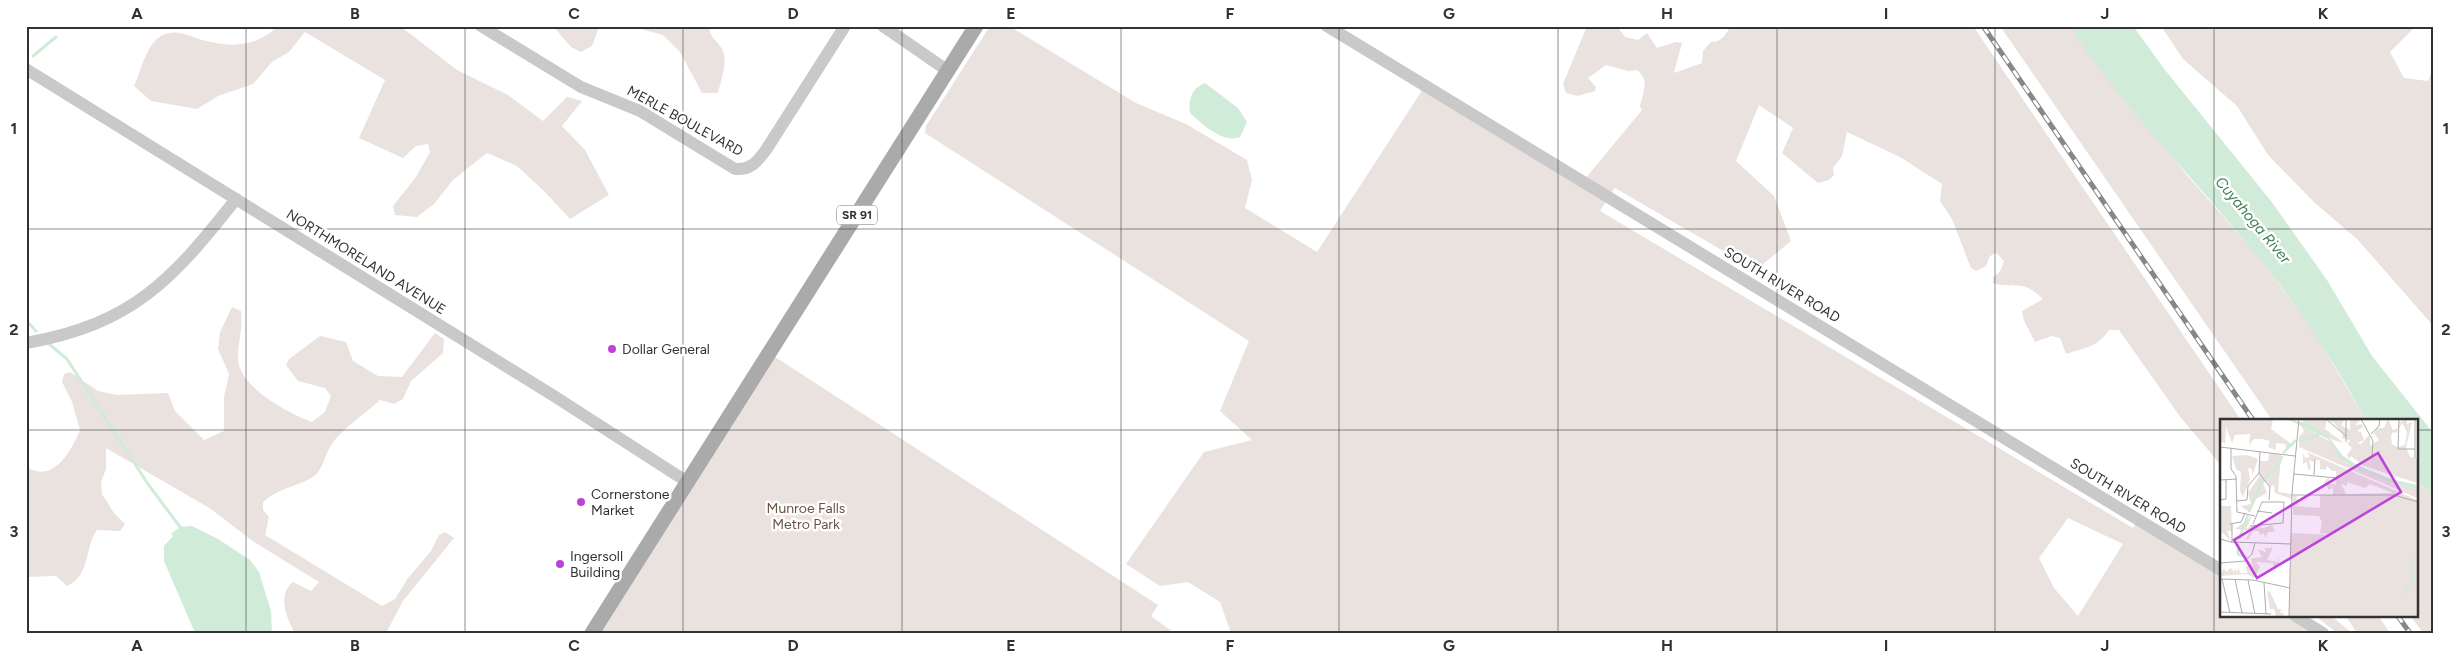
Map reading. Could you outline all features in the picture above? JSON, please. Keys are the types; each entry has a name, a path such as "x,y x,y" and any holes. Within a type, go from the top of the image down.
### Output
{"main road":[{"name":"SR 91","path":"592,633 976,26"}],"street":[{"name":"MERLE BOULEVARD","path":"481,26 581,87 640,111 735,169 749,168 756,163 845,26"},
{"path":"883,26 948,71"},
{"name":"SOUTH RIVER ROAD","path":"1327,26 2220,569"},
{"name":"NORTHMORELAND AVENUE","path":"26,69 689,482"},
{"path":"26,343 72,333 116,314 138,302 183,264 236,199"},
{"path":"2296,616 2323,633"}],"green space":[{"path":"276,26 400,26 457,70 508,95 543,121 567,97 582,101 562,126 585,150 609,195 570,219 517,166 487,153 453,180 434,204 417,217 395,215 393,206 416,177 430,152 428,144 416,146 403,158 359,138 385,80 305,32 289,52 272,62 253,84 218,96 197,109 151,101 134,86 151,45 161,36 177,33 202,40 232,45 255,41 272,32"},
{"path":"553,26 602,26 599,27 592,46 581,52 571,47"},
{"path":"629,26 709,26 711,35 723,51 725,63 718,93 702,93 680,52 663,35"},
{"path":"990,26 1014,26 1014,29 1136,103 1186,124 1247,160 1252,180 1245,208 1317,252 1423,89 1580,185 1642,110 1640,106 1645,86 1641,74 1637,70 1628,71 1606,65 1588,78 1596,87 1595,91 1578,96 1566,93 1563,84 1587,26 1617,26 1625,37 1638,40 1647,33 1657,48 1676,42 1682,43 1674,73 1702,63 1703,51 1711,42 1718,41 1723,37 1731,26 1973,26 2240,419 2220,419 2220,464 2181,418 2119,330 2109,330 2105,336 2095,343 2066,354 2060,338 2052,336 2035,342 2024,321 2022,311 2043,299 2030,289 2024,287 1993,283 1993,277 2000,272 2004,261 1996,253 1990,256 1986,266 1976,271 1971,268 1952,219 1940,201 1942,184 1900,157 1847,132 1842,156 1833,168 1834,175 1829,180 1818,183 1782,153 1793,128 1759,105 1736,161 1774,196 1791,241 1756,270 1615,188 1600,211 2133,528 2138,519 2220,569 2220,616 2296,616 2323,633 1231,633 1220,602 1188,582 1160,586 1126,564 1204,452 1252,440 1220,411 1249,341 925,133 926,126","holes":["2068,518 2123,544 2078,616 2054,588 2039,558"]},
{"path":"2000,26 2069,26 2185,173 2257,255 2311,327 2365,419 2271,419"},
{"path":"2161,26 2411,26 2413,29 2390,52 2404,78 2428,81 2434,66 2434,330 2429,321 2357,239 2315,203 2268,155 2237,106 2183,59"},
{"path":"232,307 241,311 238,358 240,369 246,379 255,389 278,406 312,422 325,412 331,396 325,388 298,381 286,365 289,359 320,336 346,342 353,361 378,376 402,377 435,333 444,339 443,353 411,381 403,399 394,404 380,400 336,438 329,448 317,474 273,494 263,503 263,510 269,517 265,535 382,606 395,599 408,578 431,551 439,535 445,532 454,538 403,601 386,633 295,633 286,613 285,593 293,582 311,591 319,582 254,542 211,509 106,448 106,469 101,482 102,494 114,513 125,524 120,531 97,530 90,545 84,568 75,581 67,586 56,576 26,577 26,467 36,471 45,471 53,468 60,463 72,447 80,430 72,402 62,382 64,374 70,372 98,391 117,395 168,393 175,411 204,440 224,431 224,397 229,374 218,349 220,332"},
{"name":"Munroe Falls Metro Park","path":"769,353 1158,605 1151,616 1174,633 592,633"},
{"path":"2418,483 2434,496 2434,633 2423,633 2411,616 2418,616"},
{"path":"2315,616 2331,616 2352,633 2337,633"},
{"path":"2346,616 2379,616 2390,633 2357,633"}],"water":[{"name":"Cuyahoga River","path":"2069,26 2133,26 2165,70 2271,201 2327,280 2372,356 2434,434 2434,496 2418,483 2418,419 2365,419 2315,335 2272,275 2136,115 2090,57"},
{"path":"1205,83 1238,108 1247,122 1240,137 1227,138 1220,135 1206,127 1190,113 1190,103 1194,91"},
{"path":"192,526 218,539 250,560 259,572 271,611 272,633 195,633 164,561 164,546 173,536 171,534 180,527"}],"waterway":[{"path":"33,56 56,37"},
{"path":"26,320 36,331"},
{"path":"49,344 67,359 148,484 180,527"}],"railway":[{"path":"1983,26 2252,419"},
{"path":"2398,616 2410,633"}],"place":[{"name":"Dollar General","path":"612,349"},
{"name":"Cornerstone Market","path":"581,502"},
{"name":"Ingersoll Building","path":"560,564"}]}
